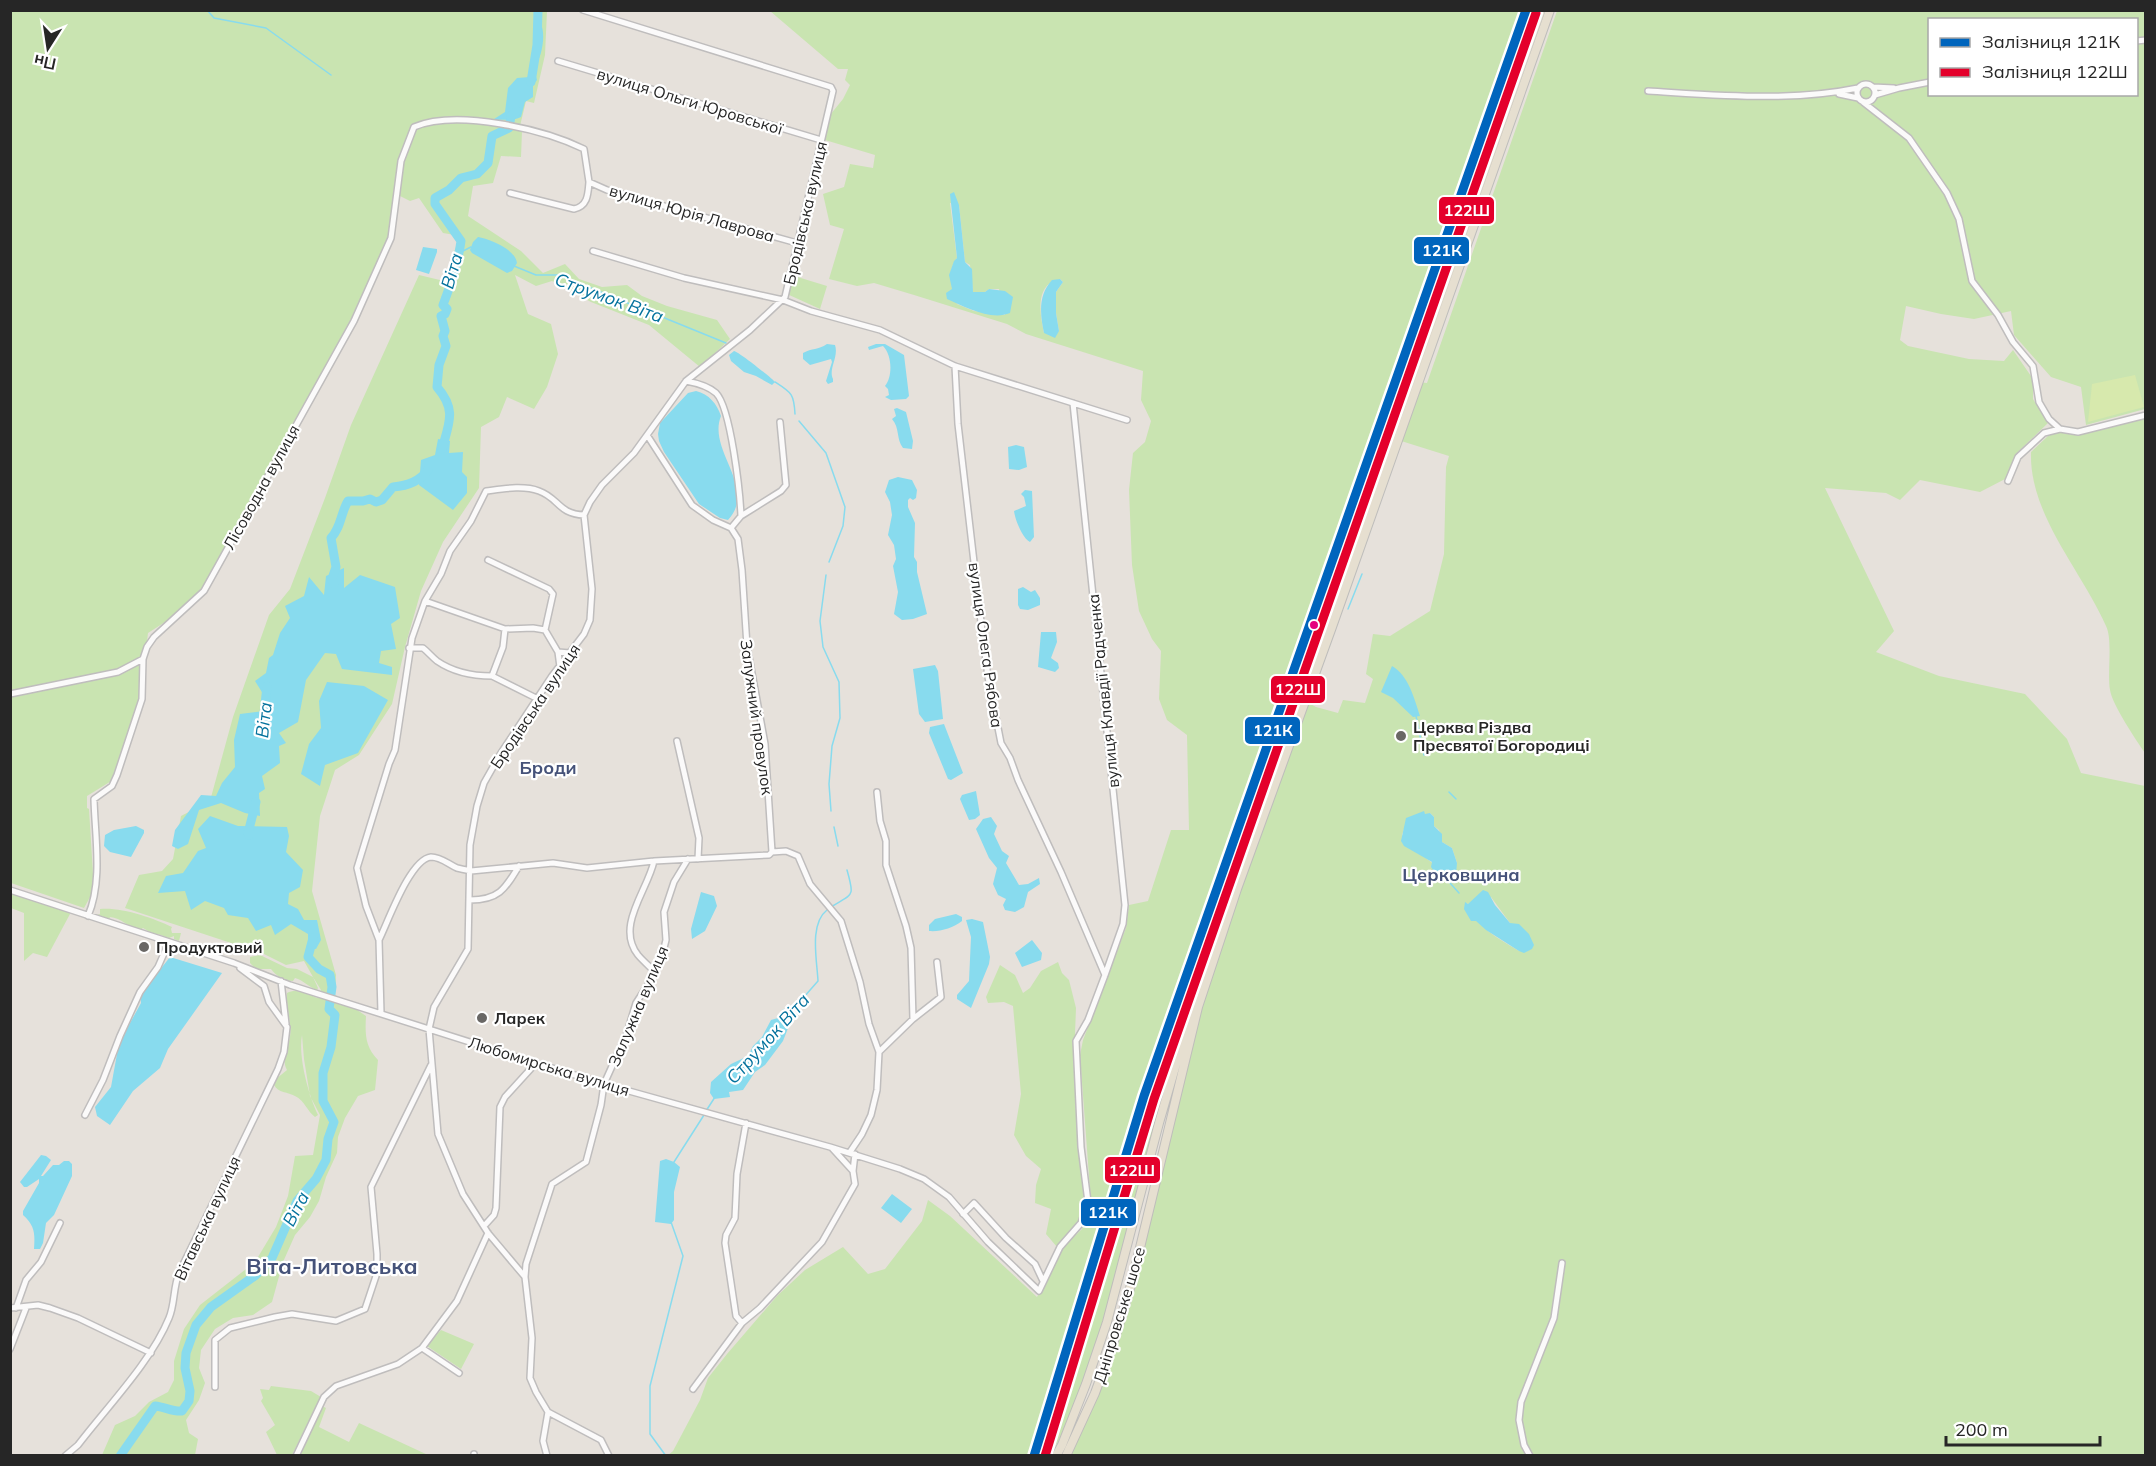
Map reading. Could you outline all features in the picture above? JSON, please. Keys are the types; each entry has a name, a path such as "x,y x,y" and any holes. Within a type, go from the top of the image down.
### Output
{"main road":[{"name":"Дніпровське шосе","path":"1056,1455 1086,1384 1107,1322 1159,1124 1204,967 1541,10"},
{"name":"Дніпровське шосе","path":"1066,1455 1095,1393 1121,1318 1198,1007 1237,889 1550,10"}],"street":[{"name":"Бродівська вулиця","path":"525,1276 488,1233 463,1194 440,1140 431,1064 429,1029 434,1008 468,949 470,845 477,806 484,783 501,753 584,634 590,620 591,569 584,515 590,502 602,485 634,453 686,381 750,330 787,294 833,88 583,10"},
{"name":"вулиця Ольги Юровської","path":"558,61 821,140"},
{"path":"1834,93 1869,102 1875,97 1899,88 1928,82"},
{"path":"1648,91 1720,96 1834,93 1863,85 1899,88"},
{"path":"1873,87 1874,107 1878,114"},
{"path":"1858,88 1860,100 1909,138 1947,193 1959,219 1972,281 1998,315 2013,342 2033,366 2039,402 2049,419 2060,429"},
{"name":"Лісоводна вулиця","path":"142,659 154,637 204,591 354,321 391,238 401,161 414,127 424,123 456,120 503,125"},
{"name":"вулиця Юрія Лаврова","path":"503,125 584,148 589,182 586,201 581,207 574,209 510,193"},
{"name":"вулиця Юрія Лаврова","path":"589,182 607,190 797,243"},
{"path":"593,251 684,278 783,300 811,311 880,330 955,366 1127,420"},
{"name":"вулиця Олега Рябова","path":"955,366 958,424 980,614 989,686 1001,743 1010,758 1105,975"},
{"path":"686,381 707,387 717,394 723,403 733,449 741,516"},
{"name":"вулиця Клавдії Радченка","path":"1043,1281 1060,1246 1081,1223 1088,1202 1081,1147 1076,1041 1088,1020 1105,975 1123,924 1125,905 1072,404"},
{"path":"2008,481 2018,457 2044,433 2060,429 2078,432 2145,415"},
{"path":"647,435 692,505 713,520 731,528 741,516 781,491 786,485 780,422"},
{"path":"381,1014 379,939 366,906 357,868 395,750 410,648 425,601 441,574 450,551 471,521 486,491 526,488 539,491 553,499 563,510 584,515"},
{"name":"Залужний провулок","path":"731,528 738,539 747,646 765,744 772,852"},
{"path":"488,560 549,589 553,594 545,630 558,652 560,668"},
{"path":"425,601 506,629 545,630"},
{"path":"492,676 503,646 506,629"},
{"path":"410,648 423,648 438,661 463,673 492,676 538,699"},
{"path":"558,652 570,652"},
{"path":"10,694 118,672 142,659 142,699 117,775 112,786 94,799 97,887 88,916"},
{"path":"677,741 699,838 698,859"},
{"path":"877,792 880,820 886,841 886,865 906,926 910,948 913,1019"},
{"path":"379,939 410,876 420,862 430,857 442,859 458,868 471,871 553,863 587,868 654,861 769,855 772,852 786,851 798,856 810,884 841,921 860,982 869,1024 879,1052 877,1090 871,1115 852,1153 855,1184 822,1242 760,1308 742,1323 693,1389"},
{"name":"Залужна вулиця","path":"525,1276 526,1264 552,1184 586,1162 604,1084 627,1033 636,1003 655,972 666,940 664,920 666,905 674,882 688,859"},
{"path":"654,861 652,872 630,922 630,937 636,953 655,972"},
{"path":"470,900 485,900 494,897 506,886 519,866"},
{"path":"10,890 234,963 281,981"},
{"path":"85,1115 103,1080 140,992 158,967 169,942"},
{"path":"879,1052 913,1019 941,997 937,962"},
{"path":"234,963 264,986 269,1002 287,1027"},
{"name":"Любомирська вулиця","path":"281,981 536,1064 900,1168 924,1179 949,1197 988,1242 1039,1291 1043,1281"},
{"name":"Вітавська вулиця","path":"65,1455 78,1445 151,1353 171,1316 174,1287 179,1274 278,1069 284,1052 287,1027 281,981"},
{"path":"215,1387 215,1340 230,1328 292,1314 336,1321 365,1309 377,1273 371,1187 431,1064"},
{"path":"484,1226 494,1215 496,1208 500,1107 505,1097 536,1064"},
{"path":"742,1323 736,1316 725,1243 726,1235 735,1218 737,1174 746,1123"},
{"path":"830,1147 853,1171"},
{"path":"963,1214 974,1203 1006,1238 1035,1264 1043,1281"},
{"path":"60,1223 41,1262 26,1280 13,1308 38,1305 78,1318 151,1353"},
{"path":"296,1455 324,1397 336,1386 398,1364 422,1348 457,1301 488,1233"},
{"path":"1530,1455 1524,1445 1519,1420 1521,1402 1554,1318 1562,1263"},
{"path":"525,1276 532,1338 530,1378 548,1412 601,1440 609,1455"},
{"path":"10,1349 26,1308"},
{"path":"422,1348 459,1373"},
{"path":"547,1455 543,1440 548,1412"}],"green space":[{"path":"11,11 547,11 545,55 534,103 526,101 520,126 488,124 522,131 521,157 501,156 493,183 473,186 468,216 521,251 543,273 565,264 579,279 602,287 627,285 642,296 667,306 717,320 730,339 700,367 649,325 591,302 552,281 536,286 515,275 528,314 551,324 558,354 547,387 534,409 507,397 499,417 481,427 479,488 443,542 421,591 392,704 359,755 335,770 320,816 312,891 336,975 335,995 366,1016 367,1040 370,1050 378,1060 375,1090 358,1096 345,1118 338,1137 337,1153 326,1177 319,1201 310,1217 295,1235 283,1262 272,1302 253,1315 233,1318 215,1329 201,1350 199,1368 205,1383 199,1400 186,1420 189,1433 198,1439 195,1455 102,1455 115,1425 135,1416 149,1402 168,1392 174,1380 174,1361 184,1329 200,1305 255,1262 276,1227 288,1196 295,1156 313,1155 320,1115 312,1099 318,1115 315,1117 298,1098 281,1091 274,1085 276,1079 287,1070 285,1058 290,1037 290,1021 287,993 298,991 317,998 321,990 304,961 286,965 264,954 125,908 139,875 162,871 173,859 181,816 210,801 233,717 269,615 290,589 351,425 419,275 444,281 458,241 455,235 443,233 419,198 410,201 394,193 388,238 350,321 196,602 148,633 141,690 113,780 87,796 94,890 84,908 11,883","holes":["302,1035 304,1059 309,1092 301,1053"]},
{"path":"770,11 1541,11 1375,480 1348,537 1332,583 1327,585 1312,627 1316,630 1242,839 1175,1050 1096,1346 1076,1402 1051,1455 667,1456 673,1451 700,1400 708,1378 777,1296 805,1270 843,1247 868,1274 885,1269 922,1221 928,1200 950,1216 1037,1297 1063,1247 1082,1229 1091,1203 1080,1055 1083,1040 1126,928 1129,905 1148,901 1171,830 1189,830 1187,735 1167,720 1159,699 1161,651 1152,639 1139,611 1132,565 1129,490 1133,453 1145,442 1151,421 1141,400 1143,371 1026,334 1007,324 874,283 857,286 829,279 844,229 830,225 823,194 844,187 850,164 873,168 875,155 825,140 830,115 843,99 850,85 845,80 848,69 838,69","holes":["950,203 959,205 965,262 970,265 973,292 999,289 1005,315 974,311 957,304 951,280 952,269 957,258","1060,279 1063,282 1056,292 1059,331 1044,333 1041,297 1047,286"]},
{"path":"1557,11 2145,11 2145,409 2086,425 2081,387 2051,377 2014,335 2011,311 1974,319 1906,306 1900,340 1908,346 1969,359 2004,361 2013,350 2033,379 2033,399 2048,423 2018,452 2007,478 1980,492 1920,480 1900,500 1886,493 1825,488 1894,631 1876,652 1939,676 2025,694 2067,739 2081,773 2145,786 2145,1455 1065,1456 1114,1341 1198,1007 1305,701 1316,707 1338,713 1343,700 1365,703 1373,679 1366,674 1373,634 1390,636 1430,611 1444,554 1446,467 1449,456 1398,440 1418,382 1427,383","holes":["1430,813 1434,817 1434,826 1439,830 1442,842 1452,848 1457,863 1450,876 1423,856 1402,835 1404,829","1491,897 1510,923 1519,951 1483,926 1466,903"]},
{"path":"791,275 827,286 820,309 787,294"},
{"path":"2135,375 2144,407 2088,422 2092,384"},
{"path":"2145,417 2145,753 2115,704 2109,683 2110,648 2106,626 2059,542 2038,498 2031,452 2048,436 2059,431 2083,433"},
{"path":"11,893 69,912 47,957 33,953 24,961 24,913 11,908"},
{"path":"100,909 127,911 172,927 172,933 181,933 179,941 174,939 174,936 169,938 155,935 143,928 139,931 114,918 110,917 109,920 97,915 100,914"},
{"path":"260,955 313,977 317,990 295,978 293,981 283,979 271,969 256,969 250,963 250,957"},
{"path":"1058,962 1062,973 1069,980 1076,1008 1074,1060 1086,1201 1079,1222 1057,1247 1046,1234 1051,1209 1035,1203 1036,1185 1041,1169 1026,1156 1014,1135 1021,1094 1013,1006 1004,1002 988,1003 986,997 1000,965 1015,975 1023,993 1030,988 1041,971"},
{"path":"441,1330 474,1344 461,1369 427,1346"},
{"path":"271,1386 311,1391 321,1397 292,1455 277,1455 266,1432 275,1425 261,1401 263,1398 260,1389 269,1390"},
{"path":"322,1406 326,1408 319,1427 349,1442 359,1423 428,1455 298,1456"}],"water":[{"path":"541,24 543,40 541,53 534,68 537,80 533,85 533,97 525,102 521,117 491,121 505,112 508,88 517,78 530,77 540,40 533,34 534,29"},
{"path":"954,192 959,205 965,262 972,269 973,292 985,292 989,289 1005,291 1013,297 1010,313 986,314 947,299 946,293 952,289 949,275 957,258 950,194"},
{"path":"478,237 495,242 512,253 517,263 512,271 507,273 472,253 470,250 473,242"},
{"path":"423,247 437,249 429,274 416,270"},
{"path":"1060,279 1063,282 1056,292 1059,331 1055,338 1044,333 1041,305 1047,286 1052,280"},
{"path":"827,344 835,345 836,349 832,371 833,382 828,384 826,381 831,359 810,365 803,359 803,353"},
{"path":"885,344 904,355 909,396 906,399 891,400 885,397 889,395 885,386 889,377 890,360 883,346 869,350 868,347"},
{"path":"734,351 749,360 775,382 772,385 744,372 731,361 729,355"},
{"path":"696,391 712,400 721,416 720,442 738,495 736,508 728,520 720,518 699,504 659,441 660,423 688,393"},
{"path":"894,409 906,412 913,441 912,449 903,448 899,441 892,419 896,416"},
{"path":"438,439 450,441 449,453 463,452 462,472 467,477 467,493 453,510 419,485 421,460 435,455"},
{"path":"1016,445 1024,447 1027,467 1019,470 1009,469 1008,447"},
{"path":"898,477 912,480 917,490 916,498 908,500 908,507 915,523 914,557 917,562 917,572 927,614 902,620 894,614 898,592 893,566 896,559 894,545 888,535 892,515 890,502 885,492 889,480"},
{"path":"1025,490 1032,491 1034,537 1030,542 1022,533 1014,511 1026,506 1021,494"},
{"path":"344,568 344,588 360,575 395,587 400,618 391,624 396,649 381,651 379,663 392,667 392,675 342,669 336,654 325,653 306,680 298,722 279,733 286,743 279,746 280,763 262,776 265,789 259,793 260,816 245,813 221,803 199,810 188,844 178,849 172,846 175,830 201,795 216,796 222,783 235,767 234,740 240,714 273,710 255,681 266,673 269,658 273,655 280,633 290,618 285,606 304,596 309,577 324,595 326,576"},
{"path":"1023,587 1031,592 1035,590 1040,598 1040,605 1028,610 1020,609 1018,589"},
{"path":"1041,632 1056,632 1057,642 1051,658 1058,663 1059,668 1055,672 1038,667"},
{"path":"935,665 938,671 943,719 925,722 919,714 913,669"},
{"path":"1392,666 1407,681 1420,716 1413,717 1393,698 1381,692"},
{"path":"327,682 364,686 388,700 358,753 325,765 320,786 301,774 309,744 321,728 319,701"},
{"path":"944,724 963,773 951,780 948,779 929,733 930,727"},
{"path":"976,791 980,815 969,820 960,799 962,795"},
{"path":"1424,811 1425,814 1430,813 1434,817 1434,826 1442,834 1442,842 1452,848 1457,863 1456,874 1450,876 1436,874 1431,867 1432,862 1404,846 1401,841 1406,818"},
{"path":"210,816 238,826 287,827 289,836 286,852 303,870 300,887 289,893 288,904 298,909 304,920 317,920 321,940 316,949 308,948 308,934 291,924 275,935 271,925 256,931 248,918 228,915 224,908 205,901 191,910 185,891 158,893 166,876 183,873 198,851 206,848 198,829"},
{"path":"991,817 997,826 994,834 1002,851 1009,856 1006,863 1019,885 1028,884 1039,878 1040,884 1028,892 1024,907 1015,912 1005,910 1003,905 1006,899 998,895 993,884 997,868 989,858 976,829 983,819"},
{"path":"136,826 144,830 144,833 131,857 110,852 104,846 105,835 114,830"},
{"path":"1483,890 1488,892 1495,905 1510,923 1519,924 1529,934 1534,945 1532,949 1524,953 1519,951 1476,921 1471,921 1464,909 1465,902 1468,904"},
{"path":"701,892 714,896 717,906 705,931 692,939 691,929"},
{"path":"956,914 962,917 962,921 951,928 929,931 929,925 935,919"},
{"path":"966,920 983,922 990,957 971,1008 957,999 957,995 969,981 971,937"},
{"path":"1032,940 1042,953 1041,960 1022,967 1015,953"},
{"path":"170,957 222,973 168,1049 160,1068 133,1091 110,1125 97,1116 95,1107 111,1087 119,1043 141,1003 140,995"},
{"path":"783,1009 794,1013 783,1041 765,1065 755,1072 743,1090 729,1092 730,1097 714,1099 710,1093 711,1082 731,1064 748,1056 771,1020 778,1018"},
{"path":"41,1155 51,1160 41,1176 53,1165 69,1161 72,1164 72,1176 54,1215 46,1223 40,1249 34,1249 33,1230 23,1215 23,1211 39,1179 27,1187 20,1182"},
{"path":"666,1159 680,1167 674,1192 674,1220 671,1224 655,1222 660,1161"},
{"path":"892,1194 912,1209 901,1223 881,1208"}],"waterway":[{"path":"207,10 214,18 266,28 331,75"},
{"name":"Віта","path":"531,82 537,45 538,10"},
{"name":"Віта","path":"442,449 450,417 447,403 437,387 439,365 446,346 441,316 447,309 443,305 454,273 461,241 435,204 435,198 449,190 461,178 477,174 488,163 492,136 509,128 511,116 517,111"},
{"name":"Струмок Віта","path":"459,253 471,247"},
{"name":"Струмок Віта","path":"514,266 536,275 559,275 726,343"},
{"name":"Струмок Віта","path":"775,382 791,395 795,414"},
{"name":"Струмок Віта","path":"799,421 826,453 845,507 843,526 829,562"},
{"name":"Віта","path":"334,584 332,579 336,567 331,538 337,530 348,501 370,499 376,502 382,500 393,487 412,482 428,470"},
{"path":"1348,609 1362,574"},
{"name":"Струмок Віта","path":"826,575 820,621 823,647 839,682 840,718 832,746 829,784 831,811"},
{"name":"Віта","path":"263,723 267,686"},
{"path":"1416,716 1424,755"},
{"path":"1449,792 1456,799"},
{"name":"Віта","path":"249,835 256,802"},
{"name":"Струмок Віта","path":"834,827 838,846"},
{"name":"Струмок Віта","path":"831,907 850,894 851,886 847,870"},
{"path":"1442,874 1459,893"},
{"name":"Струмок Віта","path":"790,1013 818,981 816,933 821,916 827,910"},
{"name":"Віта","path":"120,1456 155,1406 182,1411 189,1401 190,1391 185,1368 186,1353 196,1325 211,1307 256,1275 272,1258 297,1201 316,1179 326,1160 328,1139 334,1122 323,1101 323,1073 331,1047 335,1015 329,1009 332,987 330,975 319,969 308,957 313,938"},
{"name":"Струмок Віта","path":"706,1111 715,1097"},
{"name":"Струмок Віта","path":"674,1162 704,1115"},
{"name":"Струмок Віта","path":"666,1456 650,1434 650,1386 683,1256 671,1222"}],"rail line":[{"name":"121К","path":"1034,1456 1144,1096 1526,10"},
{"name":"122Ш","path":"1045,1456 1154,1099 1536,13"}],"place":[{"name":"Церква Різдва Пресвятої Богородиці","path":"1401,736"},
{"name":"Продуктовий","path":"144,947"},
{"name":"Ларек","path":"482,1018"}],"district":[{"name":"Броди","path":"548,768"},
{"name":"Церковщина","path":"1461,875"},
{"name":"Віта-Литовська","path":"332,1266"}]}
